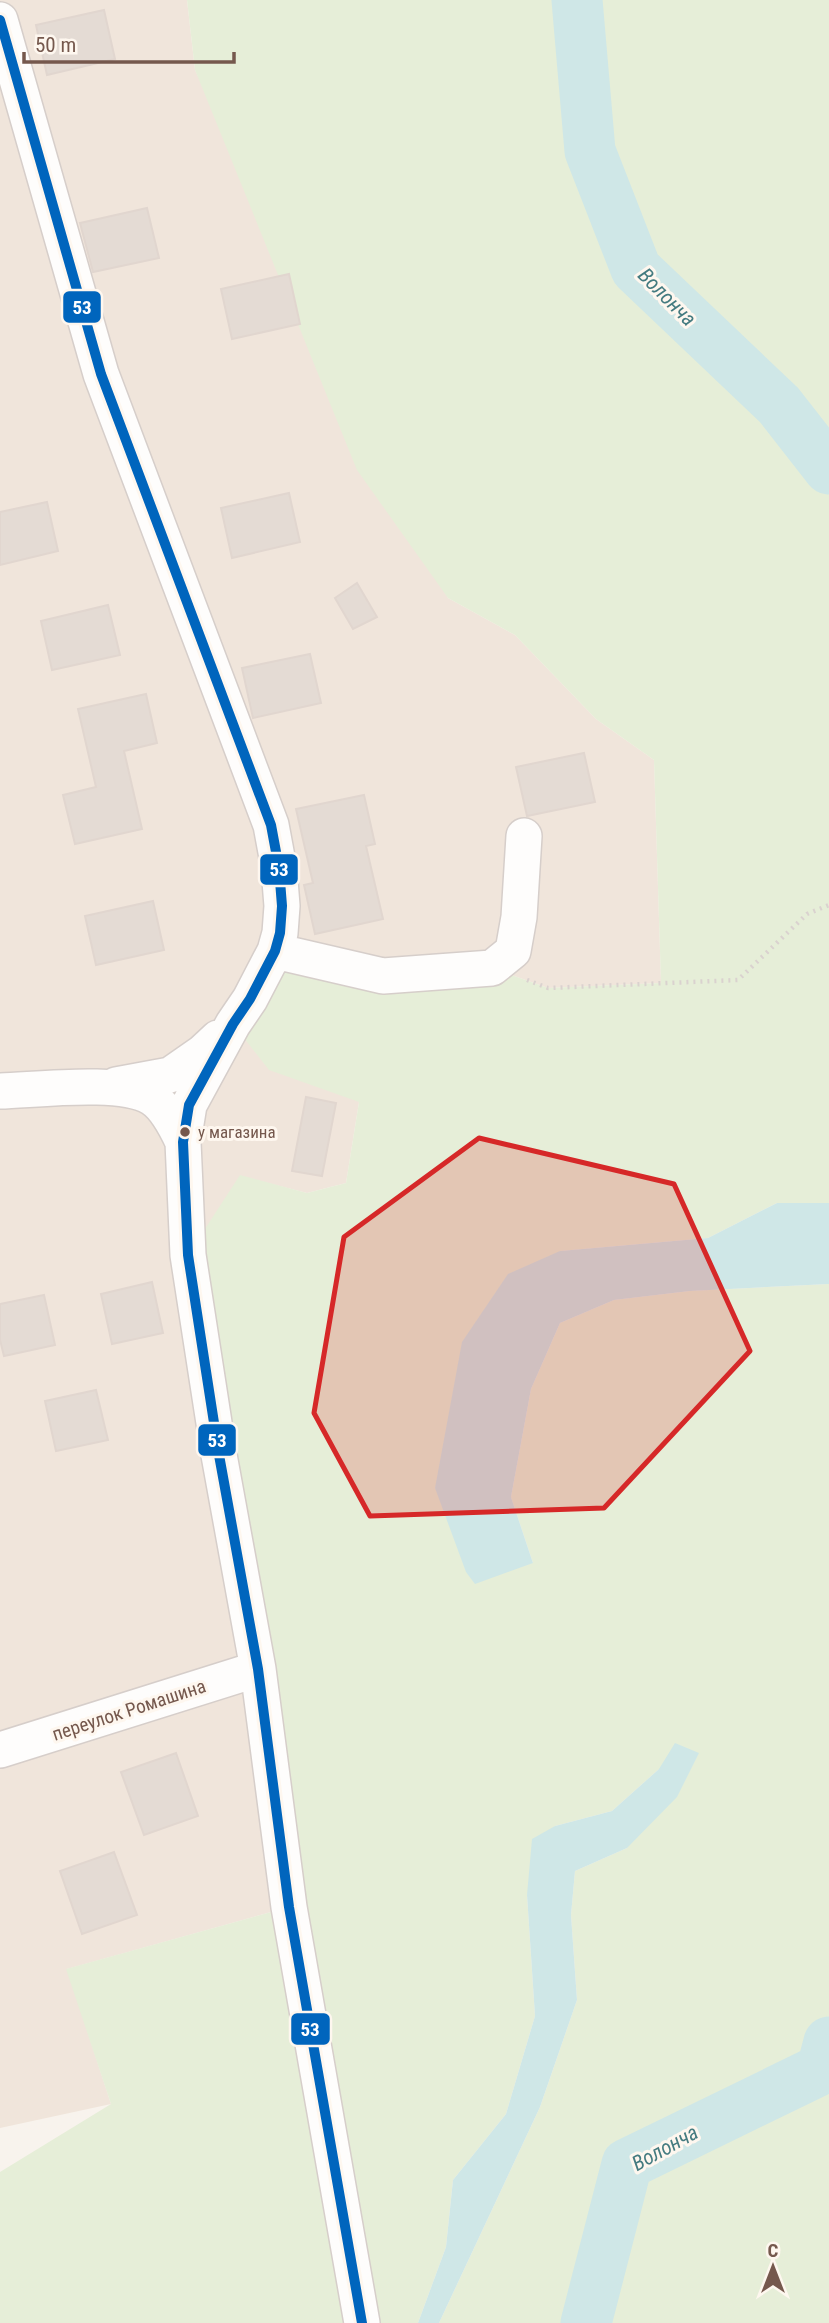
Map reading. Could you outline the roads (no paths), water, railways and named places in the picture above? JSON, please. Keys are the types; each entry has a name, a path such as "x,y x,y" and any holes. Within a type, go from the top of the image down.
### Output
{"street":[{"path":"0,20 102,374 271,825 279,868 282,906 280,933 275,951 189,1105 183,1142 188,1255 217,1442 258,1669 289,1908 362,2323"},
{"path":"275,951 383,976 492,968 513,951 519,917 524,836"},
{"path":"95,1088 170,1075 203,1052 233,1024"},
{"path":"0,1091 120,1088 141,1092 155,1100 174,1124 183,1142"},
{"name":"переулок Ромашина","path":"0,1751 258,1669"}],"water":[{"path":"777,1203 829,1203 829,1284 690,1291 614,1300 560,1323 531,1389 511,1497 533,1563 475,1584 466,1572 435,1488 462,1342 508,1274 560,1251 708,1238"},
{"path":"675,1743 699,1753 677,1797 627,1848 575,1871 571,1915 577,2000 540,2107 439,2323 418,2323 446,2247 453,2180 506,2114 535,2016 527,1895 532,1839 555,1826 612,1811 659,1769"}],"waterway":[{"name":"Волонча","path":"577,0 590,151 636,269 779,405 829,469"},
{"name":"Волонча","path":"586,2323 627,2164 822,2069 829,2042"}],"place":[{"name":"у магазина","path":"185,1132"}]}
